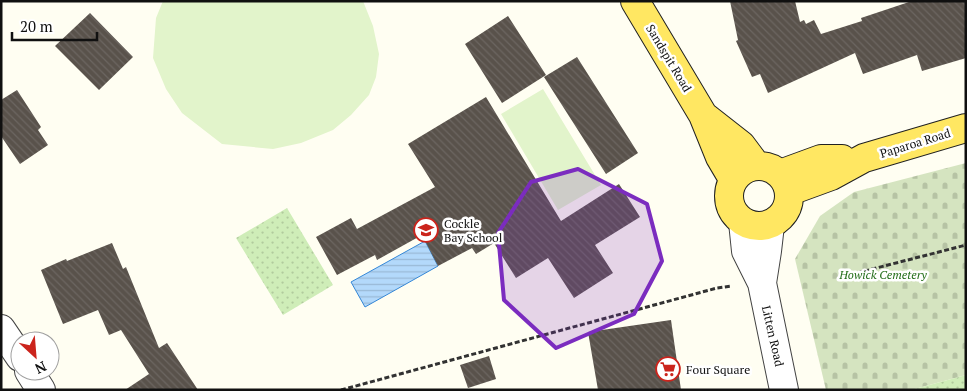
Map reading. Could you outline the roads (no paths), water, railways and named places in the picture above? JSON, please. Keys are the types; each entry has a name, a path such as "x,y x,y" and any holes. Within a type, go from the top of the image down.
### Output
{"main road":[{"name":"Sandspit Road","path":"635,1 703,115 720,157 733,179"},
{"name":"Sandspit Road","path":"703,115 741,145 775,177"},
{"name":"Paparoa Road","path":"775,177 831,176 864,158 966,128"},
{"path":"743,169 775,177 788,205 781,217 756,224 732,211 728,195 733,179 743,169"}],"street":[{"name":"Litten Road","path":"756,224 767,251 762,283 784,390"},
{"path":"1,329 10,342"}],"water":[{"path":"425,241 438,266 365,307 351,282"}],"place":[{"name":"Cockle Bay School","path":"426,230"},
{"name":"Four Square","path":"668,369"}],"park label":[{"name":"Howick Cemetery","path":"883,274"}]}
